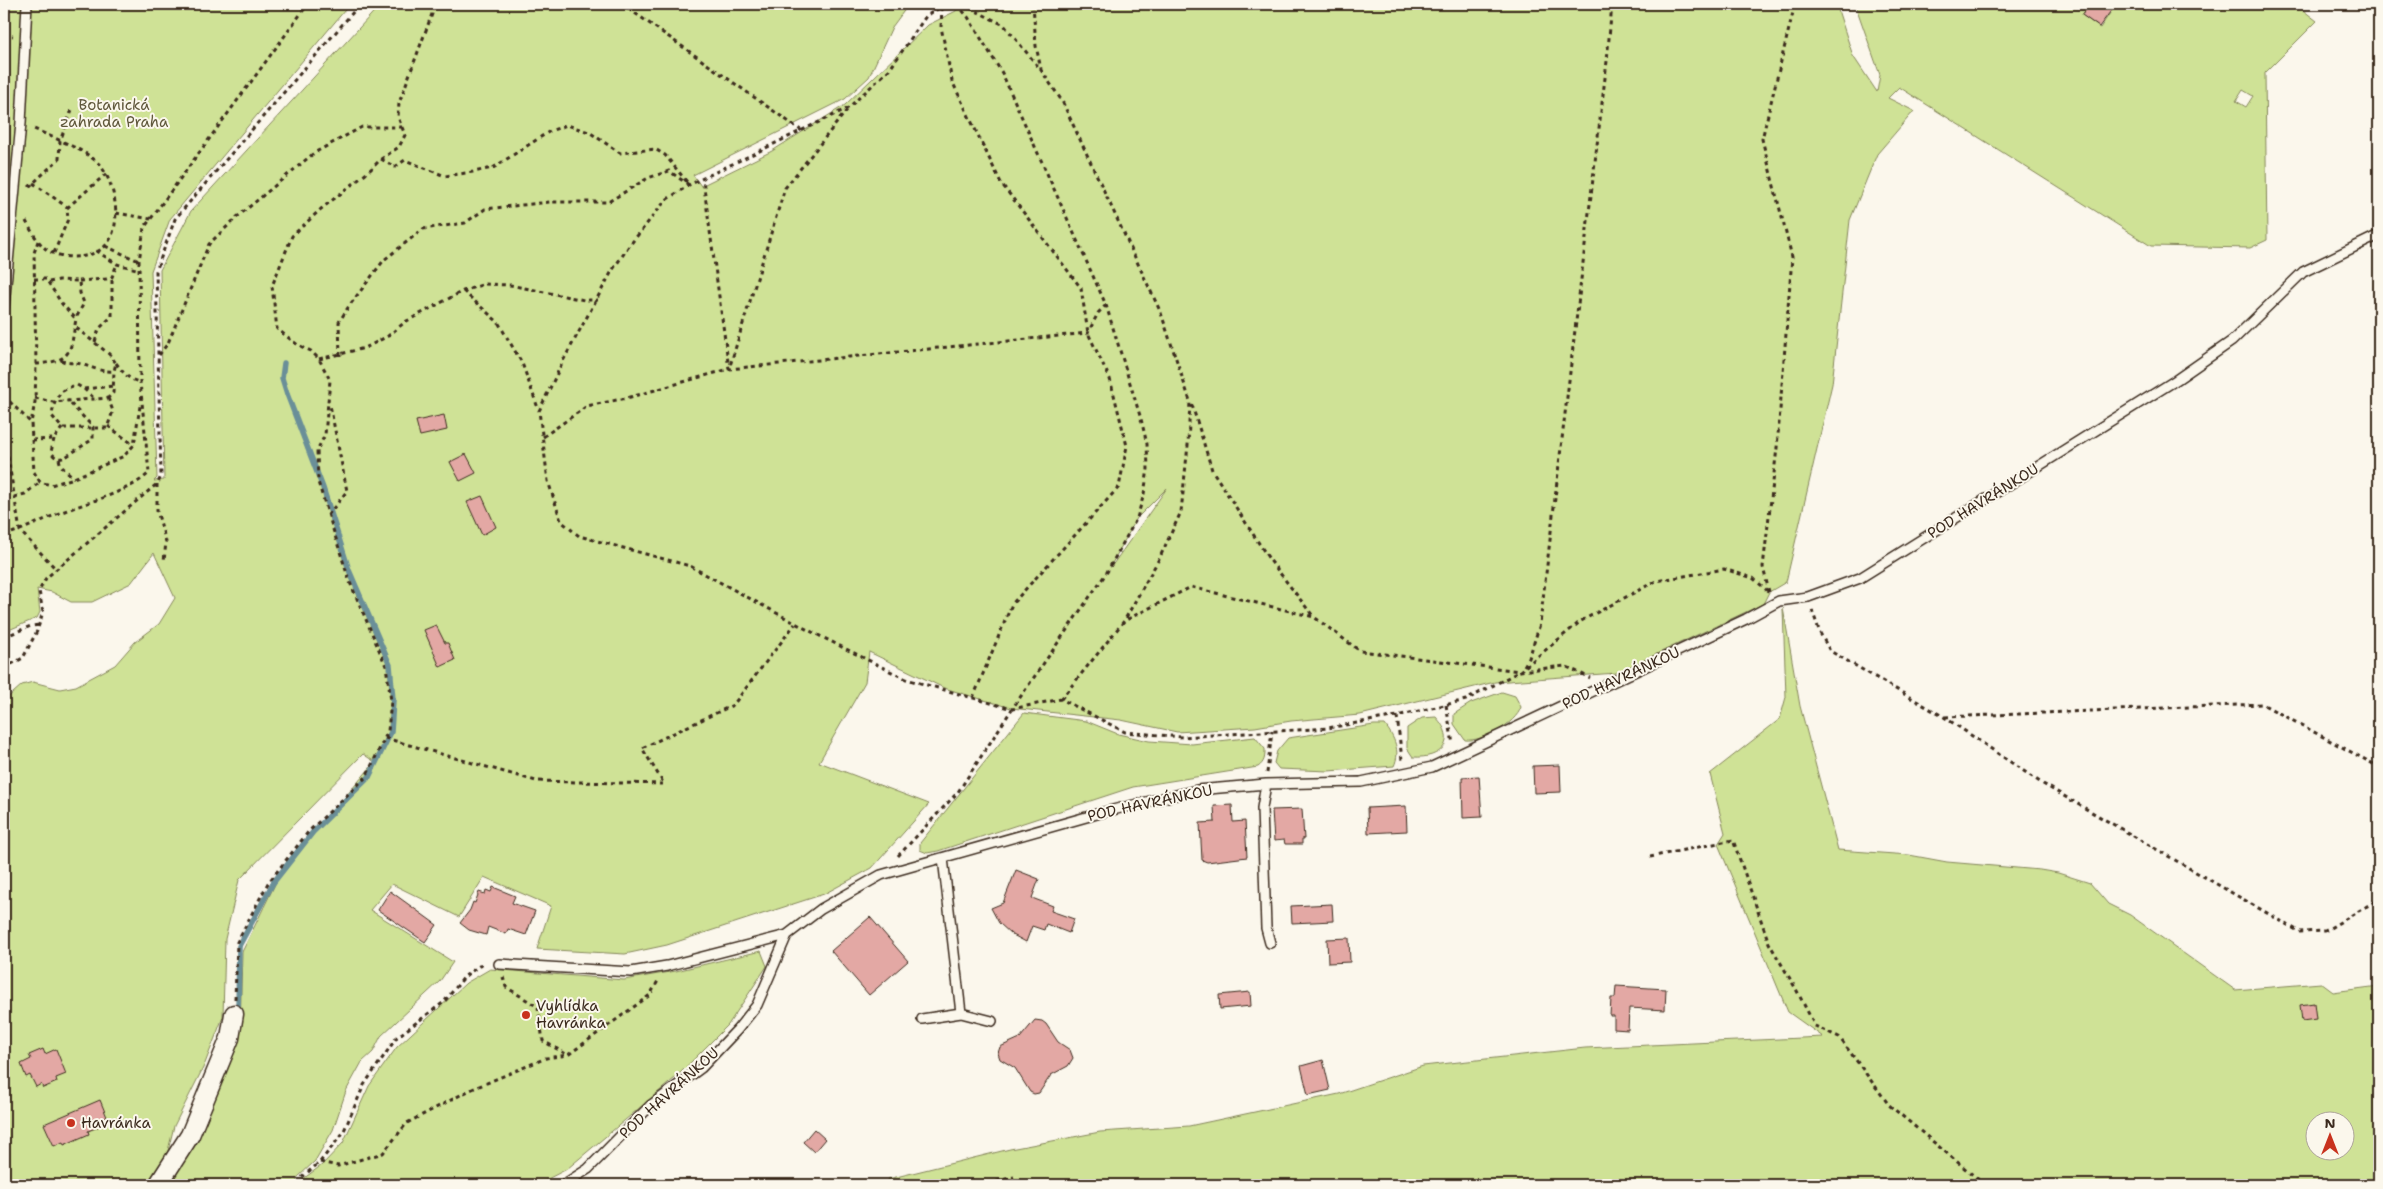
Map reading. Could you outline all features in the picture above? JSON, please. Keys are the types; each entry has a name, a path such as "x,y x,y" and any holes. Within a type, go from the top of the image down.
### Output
{"street":[{"path":"158,1185 190,1135 230,1038 234,1014"}],"lane":[{"path":"4,306 20,123 27,4"},
{"name":"POD HAVRÁNKOU","path":"499,964 631,972 667,966 787,935 821,909 881,875 1104,812 1197,790 1266,784 1361,782 1432,767 1746,619 1779,600 1808,597 1860,578 2168,385 2232,341 2303,272 2379,235"},
{"path":"1266,784 1262,808 1266,928 1270,943"},
{"path":"944,858 961,1013"},
{"name":"POD HAVRÁNKOU","path":"563,1185 588,1168 651,1105 701,1068 737,1030 757,1005 787,935"},
{"path":"922,1019 961,1013 992,1021"}],"path":[{"path":"4,535 20,531 49,517 131,486 149,473 140,382 139,261 144,228 308,4"},
{"path":"164,561 166,542 157,511 158,483 161,476 156,271 175,219 360,4"},
{"path":"234,1014 237,942 268,883 309,831 366,777 388,731 391,701 386,666 349,580 318,482 316,450 325,435 330,402 330,380 319,359 277,328 272,286 292,236 381,159 399,147 405,135 398,117 399,103 434,4"},
{"path":"622,4 802,131"},
{"path":"881,875 958,792 1012,709 1107,572 1137,518 1144,494 1148,469 1147,444 1106,305 1002,73 968,17 957,4"},
{"path":"964,4 1004,25 1041,70 1062,101 1161,313 1212,470 1269,558 1314,617 1360,651 1520,671 1565,666 1604,686"},
{"path":"1033,4 1036,46 1041,70"},
{"path":"1520,671 1529,658 1540,624 1607,61 1612,4"},
{"path":"1779,600 1769,592 1763,567 1777,448 1792,257 1762,139 1795,4"},
{"path":"729,369 784,188 848,108 890,69 926,16 944,5"},
{"path":"944,5 941,26 952,81 1001,183 1081,288 1088,333 1110,379 1126,446 1119,488 1012,604 973,698"},
{"path":"14,182 18,198 59,159 60,141 73,107"},
{"path":"539,411 563,361 598,300 612,271 629,246 666,200 689,185 703,180 848,108"},
{"path":"20,123 60,141 96,161 107,173 114,196 116,213 112,230 105,246 82,256 48,251 38,240 24,215"},
{"path":"381,159 395,167 405,160 445,176 473,172 493,168 550,130 567,125 589,132 620,153 655,149 665,155 689,185"},
{"path":"159,355 168,343 209,244 236,218 314,153 362,127 402,127"},
{"path":"340,356 339,322 349,306 384,260 423,229 465,223 485,209 550,202 608,202 648,178 669,171 689,185"},
{"path":"67,208 107,173"},
{"path":"703,180 729,369"},
{"path":"33,183 67,208 68,219 54,253"},
{"path":"116,213 151,219"},
{"path":"38,240 34,253 36,364 35,398 31,423 34,472 40,482 51,485 74,478 124,456 134,445 138,429 141,397"},
{"path":"105,246 139,261"},
{"path":"96,251 115,264 140,270"},
{"path":"95,342 99,329 112,316 112,276 115,264"},
{"path":"49,282 106,279 112,276"},
{"path":"34,279 46,279 62,304 76,318"},
{"path":"36,364 60,359 72,350 76,318 84,303 80,294 79,281"},
{"path":"319,359 340,356 365,348 388,336 405,322 464,291 485,284 510,285 584,300 598,300"},
{"path":"464,291 498,322 522,363 539,411 548,482 561,521 579,536 690,566 795,624 906,679 1012,709 1061,699 1125,732 1182,737 1328,728 1398,716 1466,700 1520,671 1581,621 1656,581 1724,569 1753,578 1779,600"},
{"path":"1088,333 1098,313 1106,305"},
{"path":"75,327 95,342 125,374 133,380 140,382"},
{"path":"543,437 588,406 627,398 729,369 1088,333"},
{"path":"60,359 96,371 114,371"},
{"path":"35,398 53,402 108,398 113,393 116,363"},
{"path":"62,428 52,416 53,402 61,390 76,385 84,389 96,400"},
{"path":"84,389 114,386"},
{"path":"4,396 31,423"},
{"path":"108,398 113,411 108,426"},
{"path":"59,459 64,458 93,439 93,427 67,400"},
{"path":"1061,699 1124,621 1160,557 1181,512 1188,445 1190,401"},
{"path":"328,515 347,491 330,402"},
{"path":"108,426 134,445"},
{"path":"74,478 61,466 59,459 51,452 54,438 62,428 107,428 108,426"},
{"path":"4,433 20,531 55,568"},
{"path":"32,440 54,438"},
{"path":"14,498 25,494 40,482"},
{"path":"4,668 23,658 39,625 42,612 39,591 46,578 55,568 158,483"},
{"path":"1124,621 1191,587 1314,617"},
{"path":"1808,597 1820,633 1830,651 1944,717 2044,784 2300,932 2325,931 2379,899"},
{"path":"385,738 536,781 664,784 642,748 733,705 795,624"},
{"path":"4,636 39,625"},
{"path":"1944,717 2262,704 2379,767"},
{"path":"1446,705 1455,756"},
{"path":"1398,716 1404,773"},
{"path":"1266,784 1272,731"},
{"path":"1650,857 1734,840 1769,943 1796,989 1814,1026 1839,1037 1889,1105 1985,1185"},
{"path":"301,1185 301,1178 320,1162 343,1132 364,1085 397,1037 444,1002 465,976 479,966 499,964 506,987 538,1007 543,1041 568,1055"},
{"path":"320,1162 338,1166 383,1153 407,1123 463,1093 536,1062 568,1055 650,995 667,966"},
{"path":"981,1185 1014,1177"}],"green space":[{"name":"Botanická zahrada Praha","path":"4,4 350,4 170,219 151,271 157,478 154,481 164,480 160,270 191,211 381,4 909,4 892,27 869,77 845,99 693,175 701,186 772,151 845,105 928,25 956,11 958,4 1836,4 1853,56 1877,92 1880,75 1855,4 2090,4 2082,15 2100,28 2116,4 2295,4 2317,21 2265,73 2267,240 2250,248 2151,246 1899,87 1888,98 1914,111 1877,154 1850,220 1832,384 1786,582 1769,592 1763,604 1616,673 1495,682 1360,715 1291,721 1255,727 1177,732 1121,720 1011,708 944,688 869,652 865,682 819,762 929,804 872,868 824,894 667,945 625,954 537,949 551,906 484,877 459,917 392,884 370,910 453,962 440,981 381,1036 373,1052 362,1062 346,1091 333,1130 315,1161 297,1178 297,1185 168,1185 198,1133 240,1037 242,952 281,872 375,762 363,754 239,880 225,939 223,1017 204,1066 174,1126 166,1159 147,1185 4,1185 4,701 22,685 33,682 60,689 76,686 115,665 135,642 159,624 175,598 154,553 131,583 92,602 71,602 52,592 37,589 40,612 37,618 4,632","holes":["2243,90 2253,96 2246,107 2236,101","1167,488 1111,567 1110,567 1137,518"]},
{"path":"1783,608 1800,706 1838,850 1909,855 1947,862 2040,870 2058,873 2090,883 2108,904 2130,915 2235,990 2321,983 2333,992 2379,986 2379,1185 891,1185 888,1179 1010,1149 1100,1132 1189,1126 1339,1094 1423,1066 1585,1048 1823,1037 1788,1012 1718,844 1725,833 1710,774 1780,719 1786,697"},
{"path":"1502,692 1515,696 1521,707 1513,720 1489,735 1465,740 1454,724 1454,714 1471,703"},
{"path":"1024,713 1086,721 1118,734 1149,741 1192,744 1255,737 1265,749 1265,757 1258,767 1133,787 938,851 927,853 920,850 920,843"},
{"path":"1436,717 1446,734 1444,747 1432,755 1413,757 1407,748 1407,728 1422,718"},
{"path":"1385,725 1394,739 1397,755 1394,766 1328,771 1279,769 1274,763 1277,751 1288,738"},
{"path":"761,951 767,966 728,1025 675,1078 567,1169 536,1185 304,1185 303,1179 322,1165 343,1143 369,1086 397,1047 466,983 490,969 624,980 676,971"}],"building":[{"path":"2090,4 2116,4 2099,27 2082,15"},
{"path":"444,415 447,430 420,436 416,421"},
{"path":"466,454 476,473 460,481 450,462"},
{"path":"482,496 496,527 482,535 467,502"},
{"path":"436,625 445,643 448,643 455,660 440,667 424,630"},
{"path":"1560,765 1561,792 1534,793 1533,766"},
{"path":"1479,776 1482,817 1463,818 1462,777"},
{"path":"1232,805 1233,822 1245,821 1247,857 1207,862 1202,860 1200,823 1215,822 1214,806"},
{"path":"1406,806 1407,831 1368,833 1367,808"},
{"path":"1302,809 1304,839 1302,839 1302,844 1285,844 1284,840 1274,841 1272,810"},
{"path":"1016,870 1039,879 1032,898 1053,906 1051,911 1074,919 1069,933 1046,924 1044,930 1032,926 1026,942 1011,934 999,923 991,908 1003,903"},
{"path":"493,887 515,896 512,903 535,911 526,935 508,929 506,934 488,927 486,935 469,930 460,923 470,910 473,902 475,903 479,892 485,894 486,890 491,892"},
{"path":"390,891 437,925 425,942 378,910"},
{"path":"1332,904 1333,921 1292,923 1291,906"},
{"path":"870,917 908,961 869,995 831,951"},
{"path":"1349,938 1350,962 1328,963 1327,939"},
{"path":"1616,986 1666,989 1665,1010 1629,1008 1628,1030 1614,1029 1614,1016 1610,1016 1611,998 1615,998"},
{"path":"1250,992 1251,1006 1220,1009 1219,995"},
{"path":"2314,1003 2316,1019 2302,1021 2300,1005"},
{"path":"1035,1020 1046,1024 1058,1042 1070,1050 1073,1058 1068,1066 1051,1075 1039,1093 1034,1094 1030,1092 1015,1068 1000,1059 998,1053 1000,1047 1020,1038"},
{"path":"43,1049 45,1054 56,1049 66,1074 56,1078 57,1082 43,1088 41,1084 36,1087 30,1075 26,1077 21,1064 31,1059 29,1055"},
{"path":"1323,1060 1330,1090 1308,1095 1301,1066"},
{"name":"Havránka","path":"100,1100 107,1117 96,1122 98,1127 88,1131 89,1134 64,1145 63,1142 54,1146 44,1124"},
{"path":"814,1129 825,1139 814,1152 803,1142"}],"waterway":[{"path":"238,1012 239,946 273,883 313,832 369,777 391,732 393,700 390,665 349,570 323,488 287,394 282,378 284,363"}],"place":[{"name":"Vyhlídka Havránka","path":"526,1015"},
{"name":"Havránka","path":"71,1123"}]}
